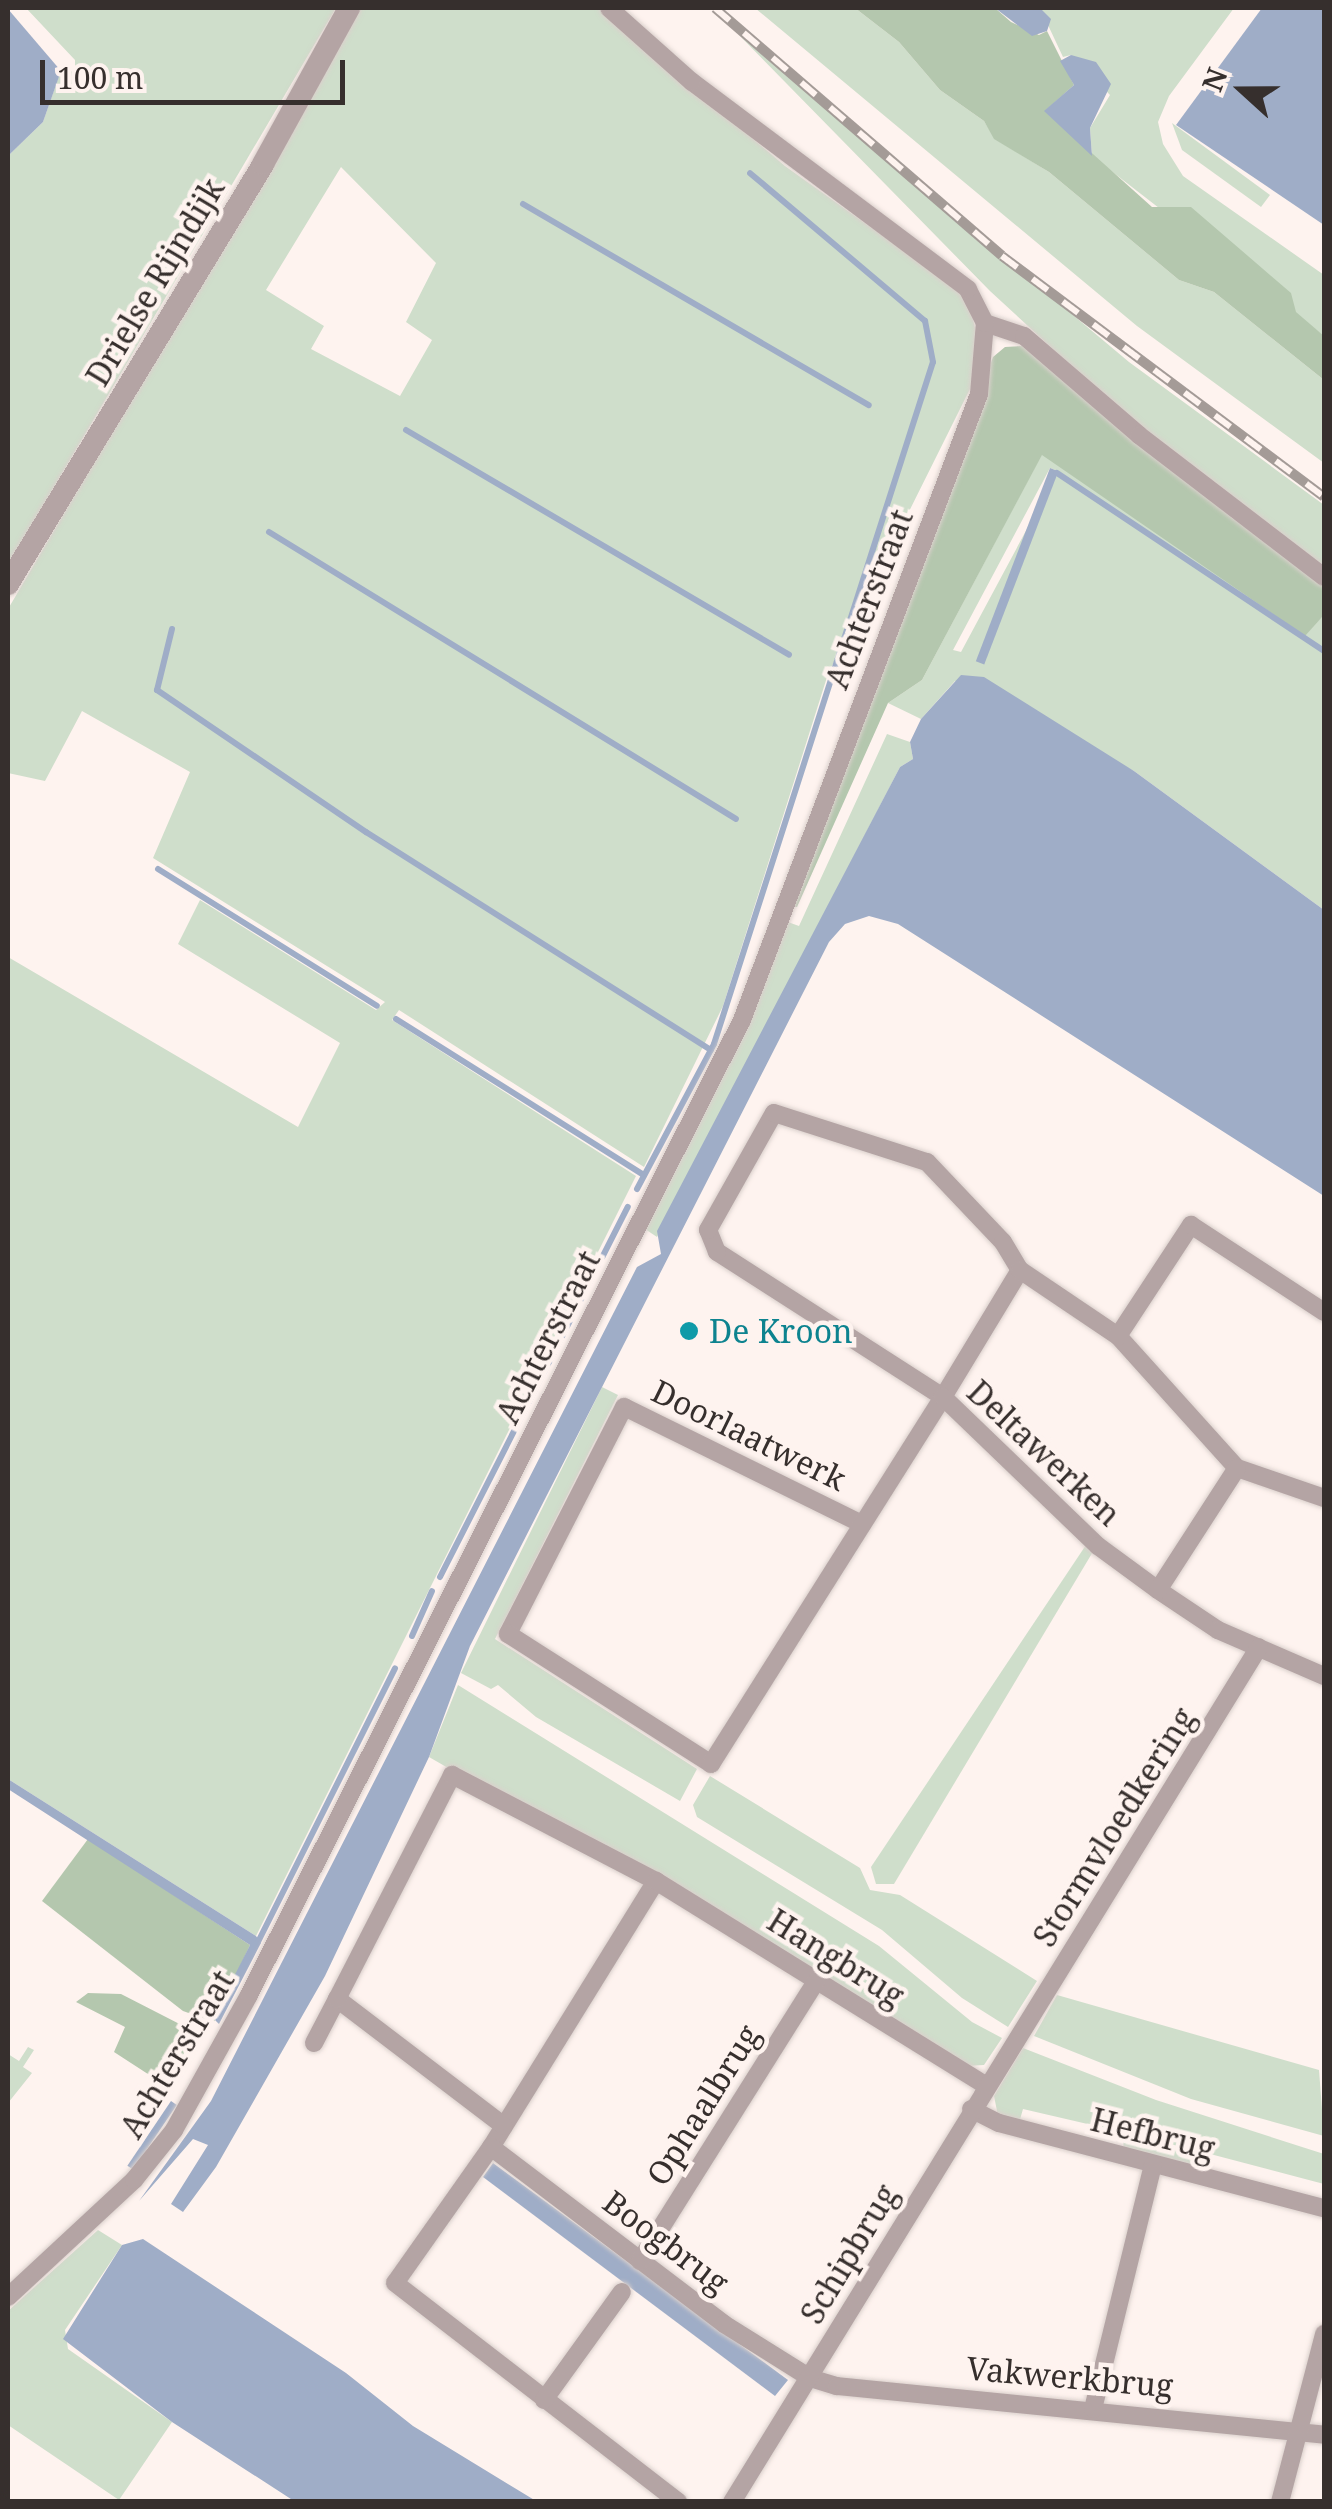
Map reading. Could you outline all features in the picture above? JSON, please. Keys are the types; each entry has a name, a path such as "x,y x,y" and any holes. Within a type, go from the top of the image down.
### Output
{"street":[{"name":"Drielse Rijndijk","path":"8,584 264,164 349,8"},
{"path":"608,8 692,82 944,265 968,288 985,323 1024,336 1139,435 1324,577"},
{"name":"Achterstraat","path":"8,2297 134,2180 192,2100 733,1037 979,394 985,323"},
{"path":"1020,1270 943,1397 710,1244 708,1230 763,1124 784,1113 926,1162 1003,1242 1020,1270 1118,1336 1237,1468 1324,1498"},
{"path":"1118,1336 1191,1225 1324,1312"},
{"name":"Deltawerken","path":"711,1764 943,1397 1098,1546 1158,1590 1218,1630 1324,1676"},
{"name":"Doorlaatwerk","path":"711,1764 508,1634 617,1412 630,1408 862,1524"},
{"path":"1158,1590 1237,1468"},
{"name":"Stormvloedkering","path":"1016,2036 1259,1647"},
{"name":"Hangbrug","path":"336,2000 452,1775 656,1881 985,2085"},
{"path":"656,1881 491,2148 394,2283 678,2502"},
{"name":"Ophaalbrug","path":"640,2261 816,1982"},
{"path":"314,2043 336,2000 504,2126"},
{"name":"Schipbrug","path":"732,2502 1016,2036"},
{"name":"Hefbrug","path":"970,2108 992,2122 1324,2208"},
{"name":"Boogbrug","path":"491,2148 640,2261 810,2378"},
{"path":"1094,2409 1153,2165"},
{"path":"544,2400 622,2292"},
{"path":"1280,2502 1324,2334"},
{"name":"Vakwerkbrug","path":"810,2378 837,2386 1324,2435"}],"green space":[{"path":"26,8 336,8 8,565 8,156 43,122 60,73 75,71 75,60"},
{"path":"361,8 598,8 785,166 968,297 980,350 971,387 828,674 723,1006 644,1167 399,1010 392,1020 636,1176 256,1936 8,1779 8,957 298,1127 340,1043 178,944 200,900 376,1010 385,1002 153,858 190,772 82,711 45,781 8,773 8,609","holes":["341,167 436,263 406,322 432,340 400,396 311,349 324,326 266,290"]},
{"path":"755,8 855,8 899,42 940,90 984,121 995,139 1049,172 1179,280 1214,292 1324,380 1324,463 1137,326"},
{"path":"855,8 995,8 1011,22 1039,35 1047,31 1074,85 1045,111 1152,207 1191,207 1291,293 1296,312 1324,336 1324,380 1214,292 1179,280 1049,172 994,139 984,121 940,90 899,42"},
{"path":"1040,8 1234,8 1169,96 1158,122 1163,144 1183,176 1324,275 1324,336 1092,156 1090,128 1110,95 1071,55 1063,57"},
{"path":"739,35 1129,362 1324,505 1324,566 1142,431 990,291"},
{"path":"1172,123 1270,195 1261,207 1182,150"},
{"path":"1022,346 1232,518 1324,581 1324,615 1305,636 1042,455 922,680 888,703 797,907 791,906 993,357 1005,347"},
{"path":"1042,454 1305,635 1324,615 1324,910 1134,771 955,681 921,719 888,703 922,680","holes":["1050,468 1058,471 961,652 953,650"]},
{"path":"887,734 910,742 913,759 900,767 657,1237 645,1229 785,921 799,926"},
{"path":"602,1387 618,1395 495,1639 697,1769 680,1801 536,1717 498,1685 491,1689 461,1673"},
{"path":"1086,1545 1094,1550 894,1884 876,1884 871,1867"},
{"path":"458,1685 879,1946 972,2022 1002,2038 984,2065 966,2066 429,1757"},
{"path":"710,1776 860,1868 870,1890 900,1895 1037,1981 1008,2027 962,1998 882,1930 697,1817 693,1805"},
{"path":"88,1839 250,1945 214,2022 183,2011 42,1901"},
{"path":"88,1993 121,1994 201,2035 171,2089 114,2052 125,2027 76,2002"},
{"path":"1057,1995 1319,2070 1324,2136 1191,2099 1034,2036"},
{"path":"28,2047 34,2050 23,2067 32,2073 8,2103 8,2054 19,2061"},
{"path":"1023,2048 1156,2100 1324,2154 1324,2184 1195,2150 1197,2167 1124,2150 1122,2132 1023,2109 1019,2123 998,2116 994,2096"},
{"path":"98,2230 122,2245 65,2330 68,2349 172,2422 119,2500 8,2425 8,2311"}],"water":[{"path":"995,8 1040,8 1051,19 1047,31 1032,36"},
{"path":"1262,8 1324,8 1324,225 1176,125"},
{"path":"8,9 61,71 43,122 8,156"},
{"path":"1071,55 1096,62 1111,84 1090,128 1092,156 1044,111 1074,85 1060,61"},
{"path":"1050,468 1058,471 984,664 976,661"},
{"path":"961,675 984,677 1134,771 1324,910 1324,1196 898,924 869,916 845,924 829,942 470,1646 429,1757 325,1976 216,2167 183,2212 171,2204 208,2145 193,2139 139,2201 211,2101 637,1267 661,1254 657,1231 900,767 913,759 910,742 921,719"},
{"path":"8,1779 256,1936 261,1943 219,2024 213,2018 250,1945 8,1789"},
{"path":"171,2101 177,2105 133,2170 127,2166"},
{"path":"493,2163 788,2380 775,2396 483,2177"},
{"path":"143,2239 346,2373 413,2426 536,2501 294,2501 172,2422 63,2339 122,2245"}],"waterway":[{"path":"637,1189 714,1044 933,362 925,321 750,173"},
{"path":"523,204 869,405"},
{"path":"406,430 789,655"},
{"path":"1057,473 1324,651"},
{"path":"269,532 736,819"},
{"path":"172,629 157,690 366,832 711,1050"},
{"path":"158,869 377,1006"},
{"path":"396,1019 644,1175"},
{"path":"440,1577 628,1207"},
{"path":"412,1636 432,1591"},
{"path":"258,1942 395,1668"}],"railway":[{"path":"715,8 1002,256 1324,497"}],"place":[{"name":"De Kroon","path":"689,1331"}]}
